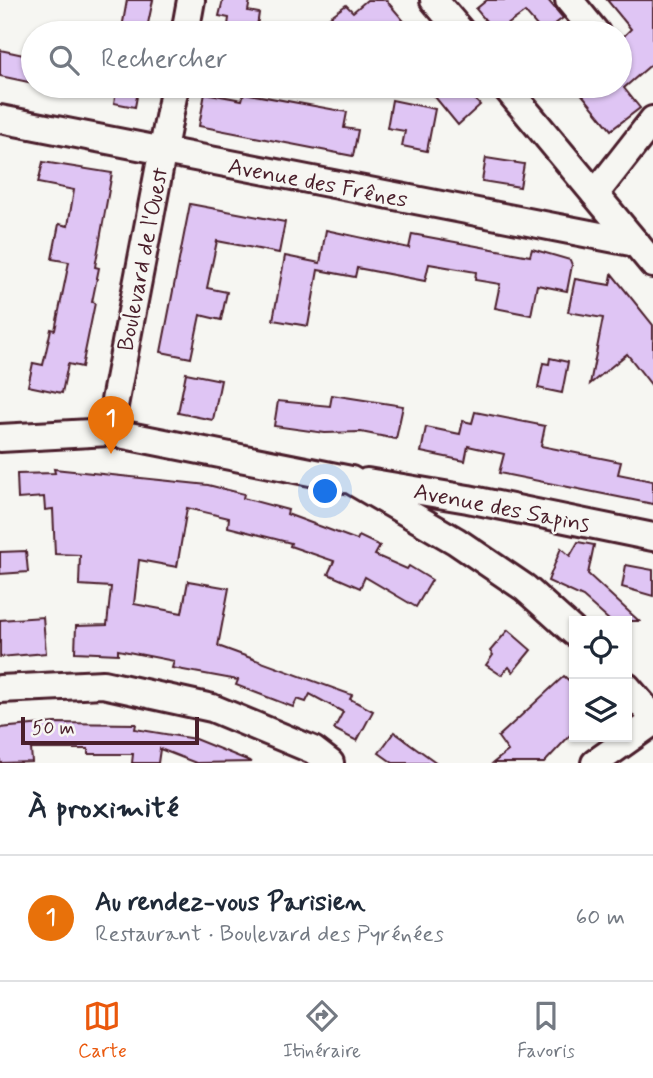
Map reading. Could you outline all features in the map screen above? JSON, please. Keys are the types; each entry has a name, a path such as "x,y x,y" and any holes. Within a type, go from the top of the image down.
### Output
{"street":[{"path":"187,21 191,0"},
{"path":"434,0 452,21"},
{"path":"569,0 586,21"},
{"name":"Boulevard de l'Ouest","path":"109,432 173,98"},
{"path":"515,98 653,264"},
{"name":"Avenue des Frênes","path":"0,119 163,153 636,243"},
{"path":"595,194 653,120"},
{"name":"Avenue des Sapins","path":"0,438 109,432 351,480 468,499 653,537"},
{"path":"351,480 456,541 525,588 569,628"},
{"path":"0,689 103,684 212,708 313,750 330,763"},
{"path":"595,763 653,719 632,693"}],"building":[{"path":"127,0 153,0 149,21 123,21"},
{"path":"223,0 250,0 248,11 259,13 258,21 229,21 229,18 219,16"},
{"path":"367,0 386,0 404,21 324,21 346,5 353,12"},
{"path":"487,0 548,0 563,18 559,21 533,21 525,12 513,21 486,21 476,9"},
{"path":"607,0 653,0 653,63 632,81 632,21 624,21"},
{"path":"0,50 21,54 21,80 0,76"},
{"path":"115,98 137,98 135,107 114,103"},
{"path":"204,98 271,98 347,112 344,128 358,130 353,156 199,126"},
{"path":"436,98 474,98 480,105 458,125"},
{"path":"585,98 632,98 640,108 611,130"},
{"path":"392,100 435,109 427,151 402,146 405,131 387,128"},
{"path":"486,158 524,164 520,187 482,181"},
{"path":"43,162 112,173 95,267 99,268 92,302 95,303 82,367 68,364 62,393 28,386 33,363 43,365 51,329 55,330 69,262 52,259 59,224 68,226 74,190 38,183"},
{"path":"190,204 285,222 279,253 217,241 207,288 227,292 221,320 200,315 191,358 161,352"},
{"path":"326,230 409,248 412,234 530,256 532,249 570,260 572,265 567,291 537,285 531,315 495,308 500,284 475,280 476,272 429,264 425,281 357,268 355,277 318,270 308,326 273,320 285,256 320,263"},
{"path":"612,274 653,325 653,387 627,354 590,384 603,318 568,312 575,279 610,285"},
{"path":"550,358 568,362 562,393 538,388 543,363 549,364"},
{"path":"186,373 221,380 213,420 178,413"},
{"path":"332,395 403,406 396,439 361,432 325,433 274,426 278,401 330,406"},
{"path":"475,412 545,426 541,446 621,462 618,474 653,481 653,504 499,473 504,454 468,446 465,461 421,452 426,427 460,434 463,421 472,423"},
{"path":"54,469 208,485 244,494 243,498 288,510 287,514 357,540 359,536 380,546 375,555 407,569 409,566 432,580 416,607 365,577 360,588 328,574 334,561 290,546 291,543 228,527 229,518 187,508 177,567 139,560 134,604 182,613 188,581 229,588 218,646 352,695 350,699 373,711 357,741 334,729 343,712 310,694 306,702 297,699 293,707 236,685 238,680 172,668 174,661 118,650 118,654 75,652 76,626 107,625 111,587 79,585 80,555 55,554 53,509 45,510 44,497 18,499 17,474 55,473"},
{"path":"578,542 594,545 588,574 639,621 632,621 632,616 604,616 583,597 548,581 561,548 570,556"},
{"path":"26,551 28,572 0,574 0,552"},
{"path":"626,565 653,570 653,596 622,587"},
{"path":"43,617 46,653 0,657 0,620"},
{"path":"508,630 531,650 513,672 509,667 501,675 486,665 493,655 490,651"},
{"path":"564,676 569,680 569,736 544,763 493,763 508,751 498,737"},
{"path":"54,723 136,724 135,729 195,739 252,762 196,763 160,749 158,763 132,763 133,754 88,754 88,749 31,749 32,762 0,763 0,728"},
{"path":"394,732 437,763 393,763 379,753"}],"place":[{"name":"Au rendez-vous Parisien","path":"111,454"}]}
